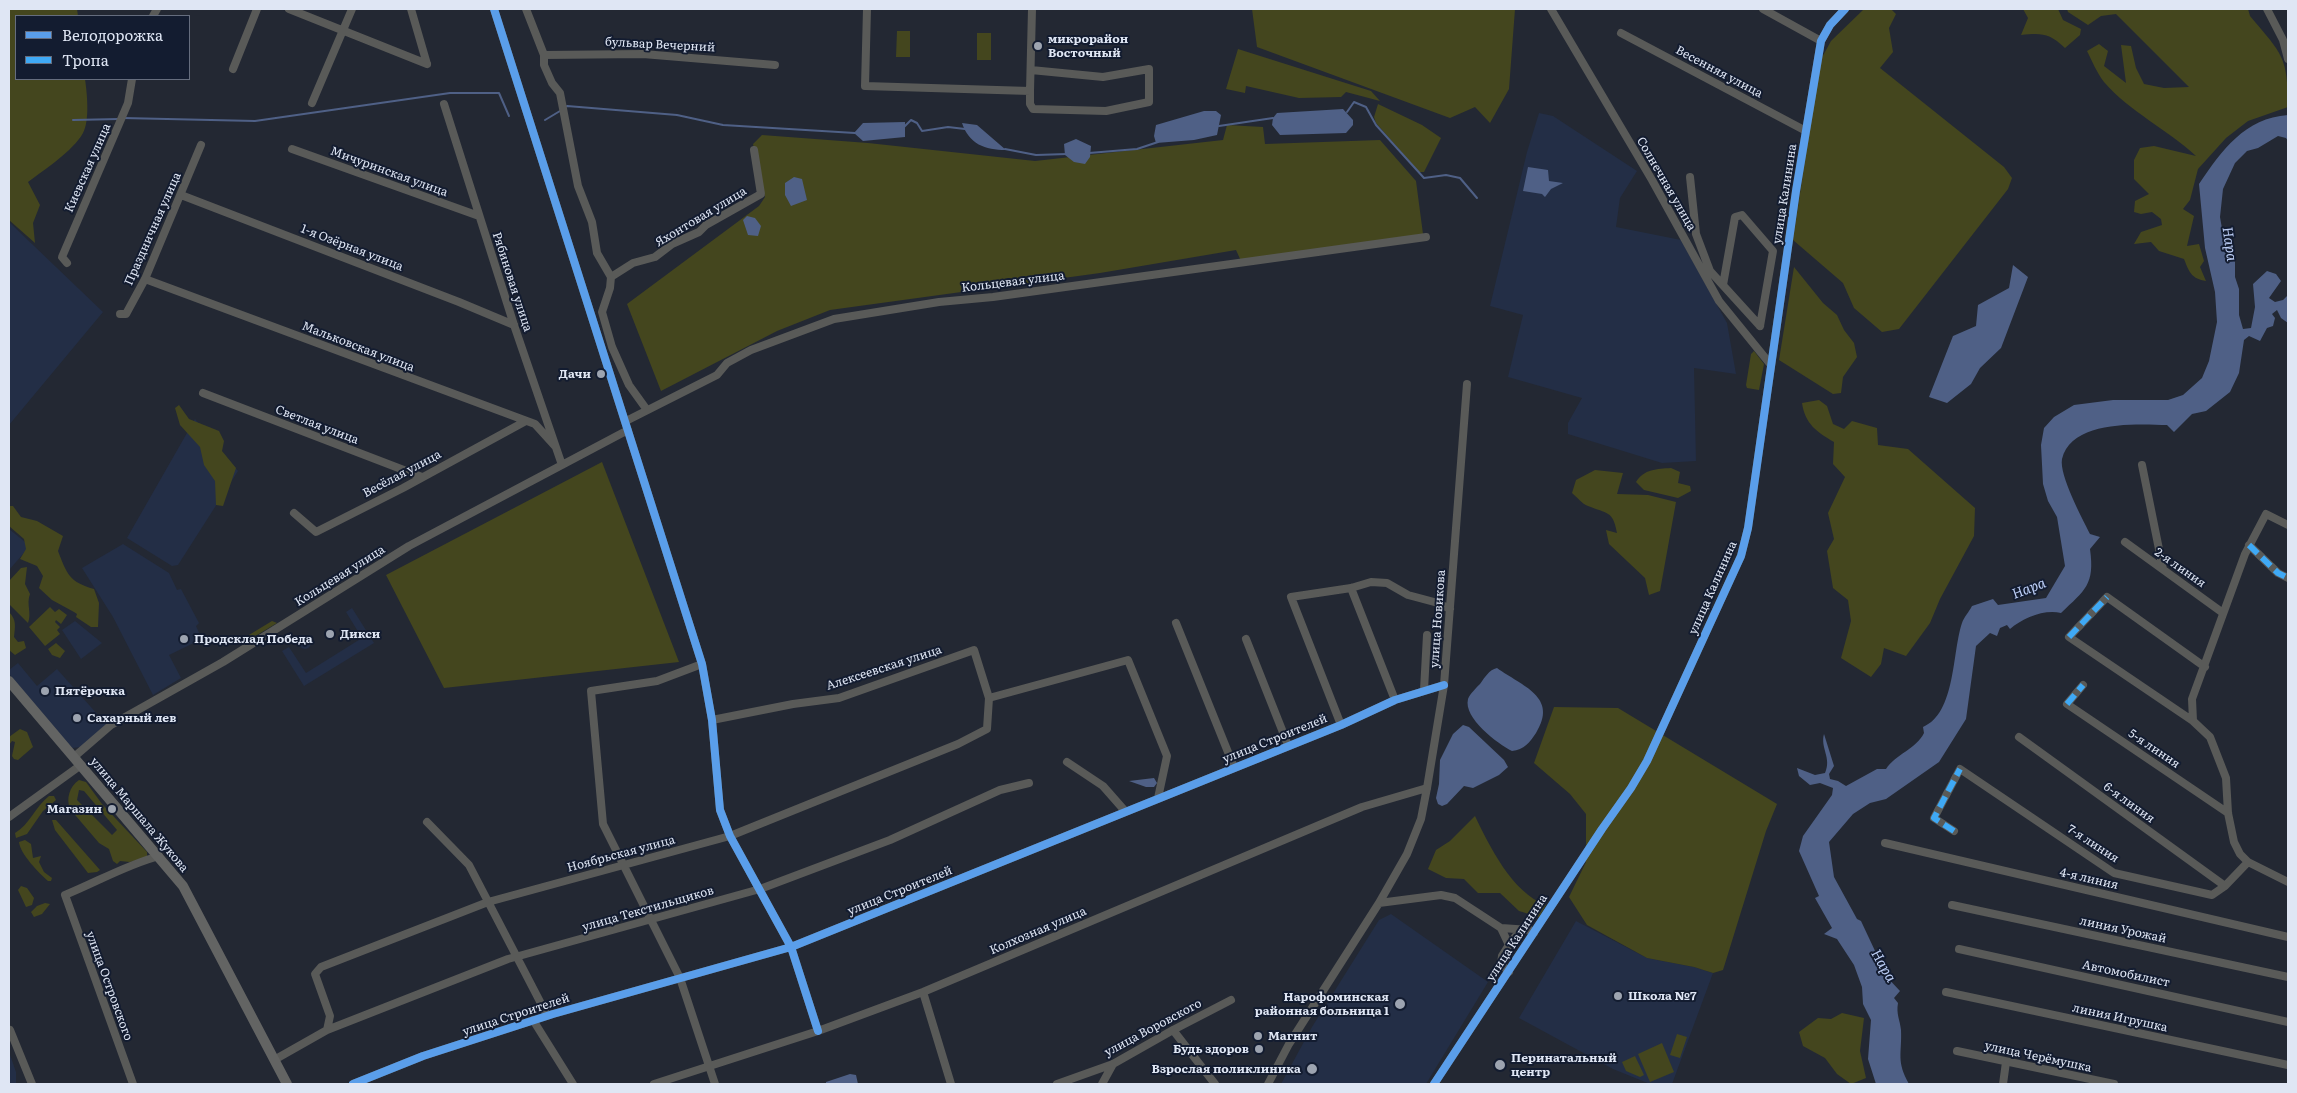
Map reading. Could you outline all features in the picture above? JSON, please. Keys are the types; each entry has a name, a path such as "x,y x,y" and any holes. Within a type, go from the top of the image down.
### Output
{"main road":[{"name":"улица Маршала Жукова","path":"9,681 160,856 183,886 200,914 286,1084"}],"street":[{"path":"233,69 257,9"},
{"path":"289,9 427,64 411,9"},
{"path":"312,103 352,9"},
{"path":"494,9 702,664 712,720 720,810 730,836 791,948 818,1031"},
{"path":"526,9 544,54 544,65 552,84 560,92 578,186 592,222 597,253 612,277 602,312 612,347 629,385 647,410"},
{"path":"867,9 864,86 1030,91"},
{"path":"1031,70 1103,77 1149,69 1149,102 1106,111 1033,109 1030,104 1032,9"},
{"name":"Солнечная улица","path":"1551,9 1652,180 1719,302 1771,365"},
{"path":"1763,9 1821,41"},
{"name":"улица Калинина","path":"1434,1084 1648,761 1734,573 1748,528 1821,41 1830,24 1845,9"},
{"path":"2267,9 2286,38 2288,59"},
{"name":"Весенняя улица","path":"1621,33 1806,131"},
{"name":"бульвар Вечерний","path":"544,54 642,54 775,65"},
{"name":"Киевская улица","path":"67,263 62,257 128,103 132,80"},
{"name":"Рябиновая улица","path":"444,104 514,325 562,465"},
{"name":"Праздничная улица","path":"120,314 126,314 145,279 201,145"},
{"name":"Мичуринская улица","path":"292,149 479,216"},
{"name":"Яхонтовая улица","path":"612,277 633,263 655,257 672,244 699,232 761,194 754,150"},
{"path":"1690,177 1696,234 1710,271 1724,286 1760,326 1773,251 1742,215 1735,217 1724,286 1719,302"},
{"name":"1-я Озёрная улица","path":"181,195 514,325"},
{"name":"Кольцевая улица","path":"626,421 717,375 727,363 752,350 834,319 939,302 993,297 1426,237"},
{"name":"Мальковская улица","path":"145,279 524,422 535,424 555,446"},
{"name":"улица Новикова","path":"1268,1084 1289,1044 1379,903 1407,854 1421,819 1444,685 1467,384"},
{"name":"Светлая улица","path":"204,393 422,477"},
{"name":"Весёлая улица","path":"294,513 316,532 524,422"},
{"name":"Кольцевая улица","path":"9,817 77,761 112,725 223,662 409,546 628,430"},
{"path":"2142,465 2162,569"},
{"path":"2193,721 2192,699 2249,545 2266,514 2288,524"},
{"name":"2-я линия","path":"2124,542 2223,613"},
{"path":"2249,545 2278,573 2288,578"},
{"path":"1341,725 1291,598 1352,588 1371,582 1387,583 1408,595 1438,603 1450,610"},
{"path":"1352,588 1395,700"},
{"path":"2205,667 2107,597 2069,637 2193,721 2210,737 2226,778 2228,813 2234,842 2240,854 2248,862 2288,882"},
{"path":"1176,623 1234,767"},
{"path":"1424,690 1427,636"},
{"path":"1246,639 1288,745"},
{"name":"Алексеевская улица","path":"712,720 793,704 839,698 974,650 989,698"},
{"path":"989,698 1128,660 1167,756 1158,798"},
{"path":"702,664 657,681 591,690 603,824 625,864 680,978 715,1084"},
{"name":"улица Строителей","path":"353,1084 423,1056 533,1020 791,948 1341,725 1395,700 1444,685"},
{"name":"5-я линия","path":"2083,685 2067,704 2228,813"},
{"name":"Ноябрьская улица","path":"327,1030 330,1016 316,974 321,967 488,902 730,836 958,744 986,729 989,698"},
{"name":"6-я линия","path":"2019,738 2226,886"},
{"path":"1067,762 1103,786 1125,811"},
{"name":"7-я линия","path":"1954,831 1934,818 1960,769 2114,873 2212,895 2226,886 2248,862"},
{"name":"улица Текстильщиков","path":"274,1060 327,1030 517,957 760,889 890,840 1000,790 1029,783"},
{"name":"Колхозная улица","path":"654,1084 818,1031 923,992 1362,807 1427,788"},
{"path":"427,822 469,865 547,1016"},
{"name":"4-я линия","path":"1884,843 2288,938"},
{"name":"улица Островского","path":"132,1084 65,895 133,863 160,856"},
{"path":"1379,903 1441,895 1455,898 1501,928 1509,945"},
{"name":"линия Урожай","path":"1952,905 2288,977"},
{"path":"1501,928 1530,930 1534,933"},
{"path":"1510,972 1501,964 1502,956 1521,929"},
{"name":"Автомобилист","path":"1959,949 2288,1022"},
{"path":"923,992 951,1084"},
{"name":"линия Игрушка","path":"1946,992 2288,1065"},
{"name":"улица Воровского","path":"1057,1084 1113,1064 1231,1000"},
{"path":"533,1020 573,1084"},
{"path":"10,1030 32,1084"},
{"path":"1173,1030 1215,1084"},
{"name":"улица Черёмушка","path":"1957,1051 2114,1084"},
{"path":"2003,1084 2006,1062"},
{"path":"1102,1084 1113,1064"}],"shaded area":[{"path":"1539,113 1553,116 1637,171 1620,198 1616,227 1681,240 1727,323 1736,374 1694,368 1696,461 1662,463 1568,434 1568,423 1582,398 1508,377 1523,315 1490,306 1527,152"},
{"path":"9,222 103,312 9,425"},
{"path":"195,419 238,471 178,565 172,566 127,538"},
{"path":"9,529 30,546 9,570"},
{"path":"123,544 169,573 177,590 181,589 199,623 196,626 202,639 169,655 181,678 153,695 113,617 82,568"},
{"path":"352,608 374,643 304,686 282,651 289,647 306,673 362,638 346,612"},
{"path":"75,621 102,643 81,659 62,630"},
{"path":"305,637 311,643 305,649 299,643"},
{"path":"18,663 37,686 57,669 107,725 81,747 72,748 9,674 9,670"},
{"name":"Нарофоминская районная больница 1","path":"1391,914 1488,982 1426,1084 1281,1084 1312,1027 1379,920"},
{"name":"Школа №7","path":"1576,921 1647,958 1694,967 1713,973 1672,1084 1650,1084 1613,1069 1519,1018"},
{"path":"9,1052 16,1072 16,1084 9,1084"}],"green space":[{"path":"9,9 77,9 78,15 15,15 15,80 85,80 87,121 83,133 72,147 28,182 40,205 33,223 35,243 9,220"},
{"path":"1252,9 1515,9 1509,89 1490,123 1475,107 1450,118 1257,47"},
{"path":"1864,9 1891,9 1896,14 1889,28 1893,52 1880,68 2004,167 2012,178 2008,189 1899,329 1882,332 1854,308 1843,283 1793,240 1820,61 1831,41"},
{"path":"2023,9 2058,9 2063,20 2081,29 2080,35 2065,48 2054,39 2045,35 2021,35 2028,18"},
{"path":"2067,9 2248,9 2250,16 2281,57 2287,77 2288,107 2248,121 2226,138 2198,169 2190,200 2183,209 2194,216 2187,246 2199,244 2204,261 2200,267 2206,281 2197,279 2192,274 2184,259 2159,251 2151,242 2134,244 2141,232 2162,225 2161,219 2152,212 2141,214 2134,212 2135,201 2149,194 2134,179 2134,160 2140,148 2154,146 2196,156 2114,93 2101,78 2087,51 2099,44 2108,51 2104,66 2126,83 2121,45 2131,46 2136,68 2144,84 2164,88 2189,87 2116,14 2101,16 2088,25 2068,12"},
{"path":"897,31 910,31 910,57 896,57"},
{"path":"977,33 991,33 991,60 977,60"},
{"path":"1238,49 1371,91 1380,101 1346,92 1341,97 1299,98 1246,86 1245,93 1226,89"},
{"path":"1378,104 1422,125 1441,138 1424,172 1419,172 1376,123 1374,117"},
{"path":"1227,125 1263,127 1265,144 1380,140 1416,181 1423,234 1241,261 1236,250 1100,273 830,310 777,331 661,391 627,304 759,206 765,197 753,144 762,135 868,143 1035,161 1223,140"},
{"path":"1794,267 1823,303 1837,315 1844,330 1854,343 1857,357 1843,377 1841,393 1833,394 1779,360"},
{"path":"1754,351 1764,364 1759,390 1747,388 1746,385 1751,354"},
{"path":"1819,400 1827,406 1833,424 1844,429 1852,421 1877,428 1878,445 1908,449 1975,508 1974,536 1940,599 1930,623 1906,656 1884,648 1881,664 1871,677 1841,658 1851,621 1848,600 1833,588 1827,551 1834,539 1828,513 1845,477 1833,464 1834,442 1813,427 1806,417 1802,403"},
{"path":"179,405 189,419 219,431 224,441 222,451 236,468 223,506 216,505 215,481 204,465 200,447 180,425 175,408"},
{"path":"602,462 679,662 444,688 386,575"},
{"path":"1671,468 1680,472 1678,483 1690,486 1691,491 1678,498 1644,490 1636,482 1647,472"},
{"path":"1595,470 1623,473 1617,494 1648,495 1676,502 1660,591 1649,595 1645,578 1609,544 1606,530 1617,533 1611,516 1586,505 1572,493 1576,480"},
{"path":"9,506 13,506 21,517 37,521 63,536 58,551 70,576 79,583 94,589 99,603 98,627 91,627 76,617 77,614 52,600 39,588 43,576 37,566 20,559 26,549 24,539 9,526"},
{"path":"27,567 25,584 30,594 28,623 9,604 9,581 21,568"},
{"path":"50,607 55,612 59,609 67,615 61,624 56,620 55,622 60,627 57,630 60,634 45,646 29,627"},
{"path":"9,612 14,621 14,637 18,642 24,641 26,648 15,655 9,650"},
{"path":"272,621 277,623 242,644 244,638"},
{"path":"56,643 65,651 60,658 52,655 48,649"},
{"path":"1554,707 1618,708 1777,804 1766,831 1723,970 1713,973 1694,967 1647,958 1587,925 1569,897 1586,862 1586,814 1570,794 1534,763"},
{"path":"20,729 27,732 33,747 18,760 12,756 15,742 12,741 9,745 9,737"},
{"path":"79,780 86,782 102,804 147,852 147,857 130,862 120,861 117,864 113,861 109,849 99,843 70,809 69,793","holes":["79,790 84,791 117,830 112,835 77,800"]},
{"path":"49,796 54,796 56,800 43,811 27,834 16,838 15,833 20,830"},
{"path":"1475,816 1495,854 1512,879 1534,899 1546,905 1539,917 1519,911 1500,893 1478,893 1464,879 1446,878 1428,869 1436,850 1450,841"},
{"path":"52,820 56,820 100,870 88,873 55,830"},
{"path":"25,840 31,844 33,858 41,856 39,862 44,872 52,878 51,881 48,881 40,874 23,852 19,842"},
{"path":"21,886 27,888 34,898 32,905 26,907 18,890"},
{"path":"45,903 50,904 42,914 34,917 31,912 37,906"},
{"path":"1842,1013 1864,1018 1860,1051 1866,1078 1851,1084 1837,1074 1825,1058 1803,1046 1799,1032 1818,1018 1831,1019"},
{"path":"1677,1034 1687,1037 1680,1058 1670,1055"},
{"path":"1662,1043 1674,1072 1650,1082 1638,1054"},
{"path":"1635,1056 1644,1075 1640,1077 1626,1071 1622,1062"}],"water":[{"path":"1343,109 1353,120 1353,125 1346,133 1280,135 1272,125 1273,118 1277,113"},
{"path":"1204,111 1216,111 1221,115 1217,135 1194,140 1156,143 1154,136 1156,125"},
{"name":"Нара","path":"2288,115 2288,141 2286,138 2278,136 2258,148 2247,151 2235,163 2223,189 2220,217 2225,246 2235,262 2235,277 2239,289 2239,315 2243,329 2251,328 2255,307 2253,284 2267,271 2276,274 2281,281 2269,298 2275,302 2283,300 2288,295 2288,323 2281,318 2277,310 2272,314 2275,318 2273,326 2267,328 2260,341 2249,336 2244,340 2239,373 2230,392 2206,411 2192,414 2174,432 2167,425 2139,424 2107,427 2078,437 2068,446 2062,459 2067,486 2090,534 2100,537 2090,549 2091,571 2086,586 2061,613 2048,612 2034,615 2010,629 2007,625 2000,628 1997,636 1990,633 1976,646 1966,719 1939,762 1886,799 1870,803 1853,814 1829,842 1834,877 1857,919 1861,921 1876,953 1883,957 1887,967 1885,975 1900,991 1894,998 1898,1003 1902,1069 1909,1084 1876,1084 1868,1059 1871,1020 1863,1004 1862,987 1854,965 1837,939 1824,934 1832,928 1815,898 1819,896 1799,851 1803,836 1832,795 1833,788 1820,783 1810,785 1799,776 1797,768 1815,775 1825,773 1827,758 1823,744 1824,734 1834,766 1829,774 1830,779 1846,786 1877,769 1886,769 1895,759 1920,739 1924,733 1923,727 1934,720 1942,709 1951,681 1962,623 1972,606 1993,599 1998,605 2046,598 2065,566 2057,517 2048,501 2043,484 2041,445 2044,428 2054,417 2074,405 2113,400 2168,400 2183,395 2202,378 2209,361 2217,322 2215,292 2205,248 2199,184 2226,148 2247,129 2273,117"},
{"path":"905,122 905,137 863,141 854,133 863,123"},
{"path":"962,123 977,125 1006,150 991,149 973,141"},
{"path":"1076,139 1091,146 1090,157 1085,164 1074,162 1065,155 1064,144"},
{"path":"1528,167 1548,170 1549,181 1563,183 1551,189 1545,197 1542,194 1523,191"},
{"path":"794,177 802,179 807,200 791,206 785,195 785,183"},
{"path":"747,216 755,218 761,226 758,236 748,235 743,220"},
{"path":"2013,265 2028,277 2001,348 1980,368 1971,384 1947,403 1929,397 1953,336 1976,326 1978,305 2009,288"},
{"path":"1497,668 1534,694 1540,701 1543,710 1542,721 1536,733 1526,745 1512,751 1483,730 1471,714 1468,706 1468,699 1472,693 1489,672"},
{"path":"1463,725 1469,727 1504,760 1508,767 1499,775 1473,788 1464,786 1447,804 1442,806 1438,804 1436,798 1439,784 1440,760 1453,734"},
{"path":"1154,778 1157,783 1154,787 1146,787 1129,781"},
{"path":"850,1074 856,1075 858,1084 826,1084 826,1082"}],"waterway":[{"path":"123,118 255,121 450,93 499,93 509,116"},
{"path":"1347,112 1354,102 1366,107 1376,125 1424,178 1446,175 1460,178 1477,198"},
{"path":"564,108 567,106 677,115 723,125 855,133"},
{"path":"545,120 560,111"},
{"path":"1219,126 1273,118"},
{"path":"73,120 119,119"},
{"path":"904,127 911,120 917,123 922,131 948,127 965,129"},
{"path":"1089,153 1137,149 1158,142"},
{"path":"1005,149 1036,155 1067,154"}],"marked path":[{"path":"2249,545 2278,573 2288,578"},
{"path":"2069,637 2107,597"},
{"path":"2067,704 2083,685"},
{"path":"1954,831 1934,818 1960,769"}],"cycle path":[{"path":"494,9 702,664 712,720 720,810 730,836 791,947 818,1031"},
{"path":"1434,1084 1631,788 1647,761 1741,556 1748,528 1796,191 1821,41 1830,25 1845,9"},
{"path":"353,1084 423,1056 553,1014 791,947 1341,725 1395,700 1444,685"}],"place":[{"name":"микрорайон Восточный","path":"1038,46"},
{"name":"Дачи","path":"601,374"},
{"name":"Дикси","path":"330,634"},
{"name":"Продсклад Победа","path":"184,639"},
{"name":"Пятёрочка","path":"45,691"},
{"name":"Сахарный лев","path":"77,718"},
{"name":"Магазин","path":"112,809"},
{"name":"Школа №7","path":"1618,996"},
{"name":"Нарофоминская районная больница 1","path":"1400,1004"},
{"name":"Магнит","path":"1258,1036"},
{"name":"Будь здоров","path":"1259,1049"},
{"name":"Перинатальный центр","path":"1500,1065"},
{"name":"Взрослая поликлиника","path":"1312,1069"}]}
